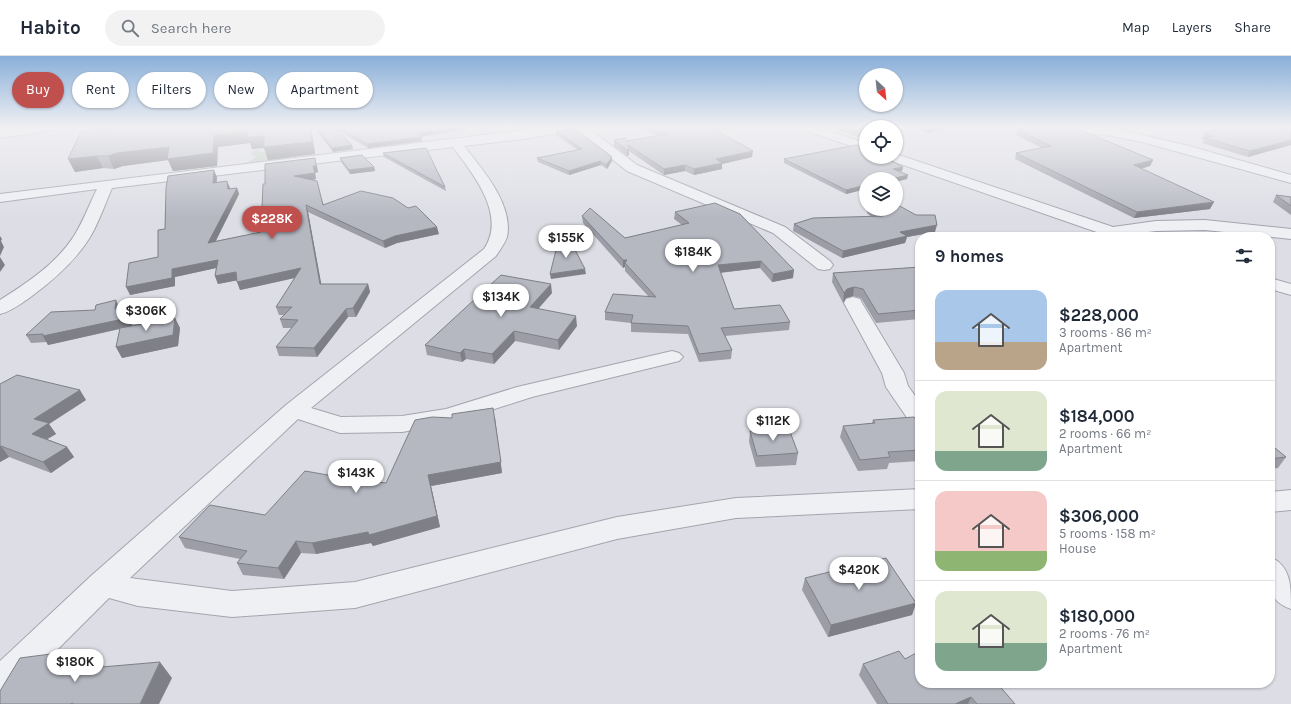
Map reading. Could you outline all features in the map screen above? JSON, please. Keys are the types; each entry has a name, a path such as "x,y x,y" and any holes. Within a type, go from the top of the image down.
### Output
{"street":[{"path":"0,198 334,157"},
{"path":"0,684 103,584 294,410 490,252 499,238 500,225 494,201 476,170 467,157"},
{"path":"618,157 632,168 779,230 824,265"},
{"path":"1214,157 1291,179"},
{"path":"903,160 1110,232"},
{"path":"0,308 48,275 76,245 88,225 106,184"},
{"path":"1131,232 1156,226 1205,225 1272,232"},
{"path":"1275,232 1291,234"},
{"path":"1275,285 1291,290"},
{"path":"852,303 893,373 897,387 915,413"},
{"path":"294,410 340,425 402,424 448,416 524,392 672,357"},
{"path":"103,584 138,594 232,604 355,595 617,528 722,510 736,508 915,499"},
{"path":"1275,502 1291,500"},
{"path":"1275,575 1291,596"}],"green space":[{"path":"287,157 289,159 242,165 255,158"}],"building":[{"path":"69,157 85,157 68,159"},
{"path":"167,157 180,157 167,159"},
{"path":"364,157 374,167 349,170 340,158"},
{"path":"391,157 431,157 445,187"},
{"path":"612,157 606,165 600,161 569,171 537,158"},
{"path":"646,157 724,157 716,159 722,163 694,169 685,165 664,169"},
{"path":"793,157 859,157 859,164 897,164 903,167 893,169 900,172 859,172 859,187 846,190 784,159"},
{"path":"1025,157 1146,157 1153,160 1134,165 1214,202 1137,212"},
{"path":"315,158 316,166 313,166 315,173 294,176 317,181 323,205 361,191 393,198 408,208 416,206 437,227 395,236 383,241 306,205 320,284 368,284 353,308 346,309 314,348 276,347 298,320 280,319 292,307 276,307 301,268 237,282 236,272 215,276 218,260 172,269 172,278 126,287 129,263 158,257 158,230 165,229 166,188 168,176 214,170 213,183 227,181 228,189 237,188 208,243 261,232 265,164"},
{"path":"1276,195 1291,197 1291,206"},
{"path":"715,203 740,214 794,270 773,274 761,261 718,265 734,309 780,305 790,322 721,328 732,350 699,354 688,326 631,323 633,315 605,312 613,294 656,297 625,263 627,260 623,260 582,216 590,208 625,238 689,223 675,212"},
{"path":"903,208 916,215 935,215 937,225 900,232 907,236 843,251 794,224 813,218 903,216"},
{"path":"558,242 571,242 585,269 550,274"},
{"path":"915,267 915,310 878,314 863,289 854,287 847,289 844,293 833,273"},
{"path":"501,275 551,284 530,307 576,316 558,340 514,331 492,354 464,349 460,353 425,345"},
{"path":"116,300 115,309 127,308 128,318 43,336 43,334 26,335 51,312 95,310 96,305"},
{"path":"175,318 173,335 116,347 120,328"},
{"path":"17,375 80,390 34,419 49,423 32,434 67,447 43,462 1,446 0,447 0,384"},
{"path":"493,408 501,462 428,475 437,516 369,535 368,532 312,543 296,541 278,568 237,563 247,551 179,537 210,505 265,515 305,471 356,480 386,483 415,420 432,417 452,418 452,414"},
{"path":"914,417 915,450 888,452 890,457 860,460 843,426 875,423 873,420"},
{"path":"789,429 798,453 757,456 750,431"},
{"path":"1275,448 1286,457 1275,458"},
{"path":"886,558 915,603 831,625 805,578"},
{"path":"899,651 905,659 915,654 915,688 1001,688 1015,704 977,704 971,697 955,704 888,704 863,664"},
{"path":"66,652 55,671 160,662 140,704 0,704 0,691 20,658"}]}
